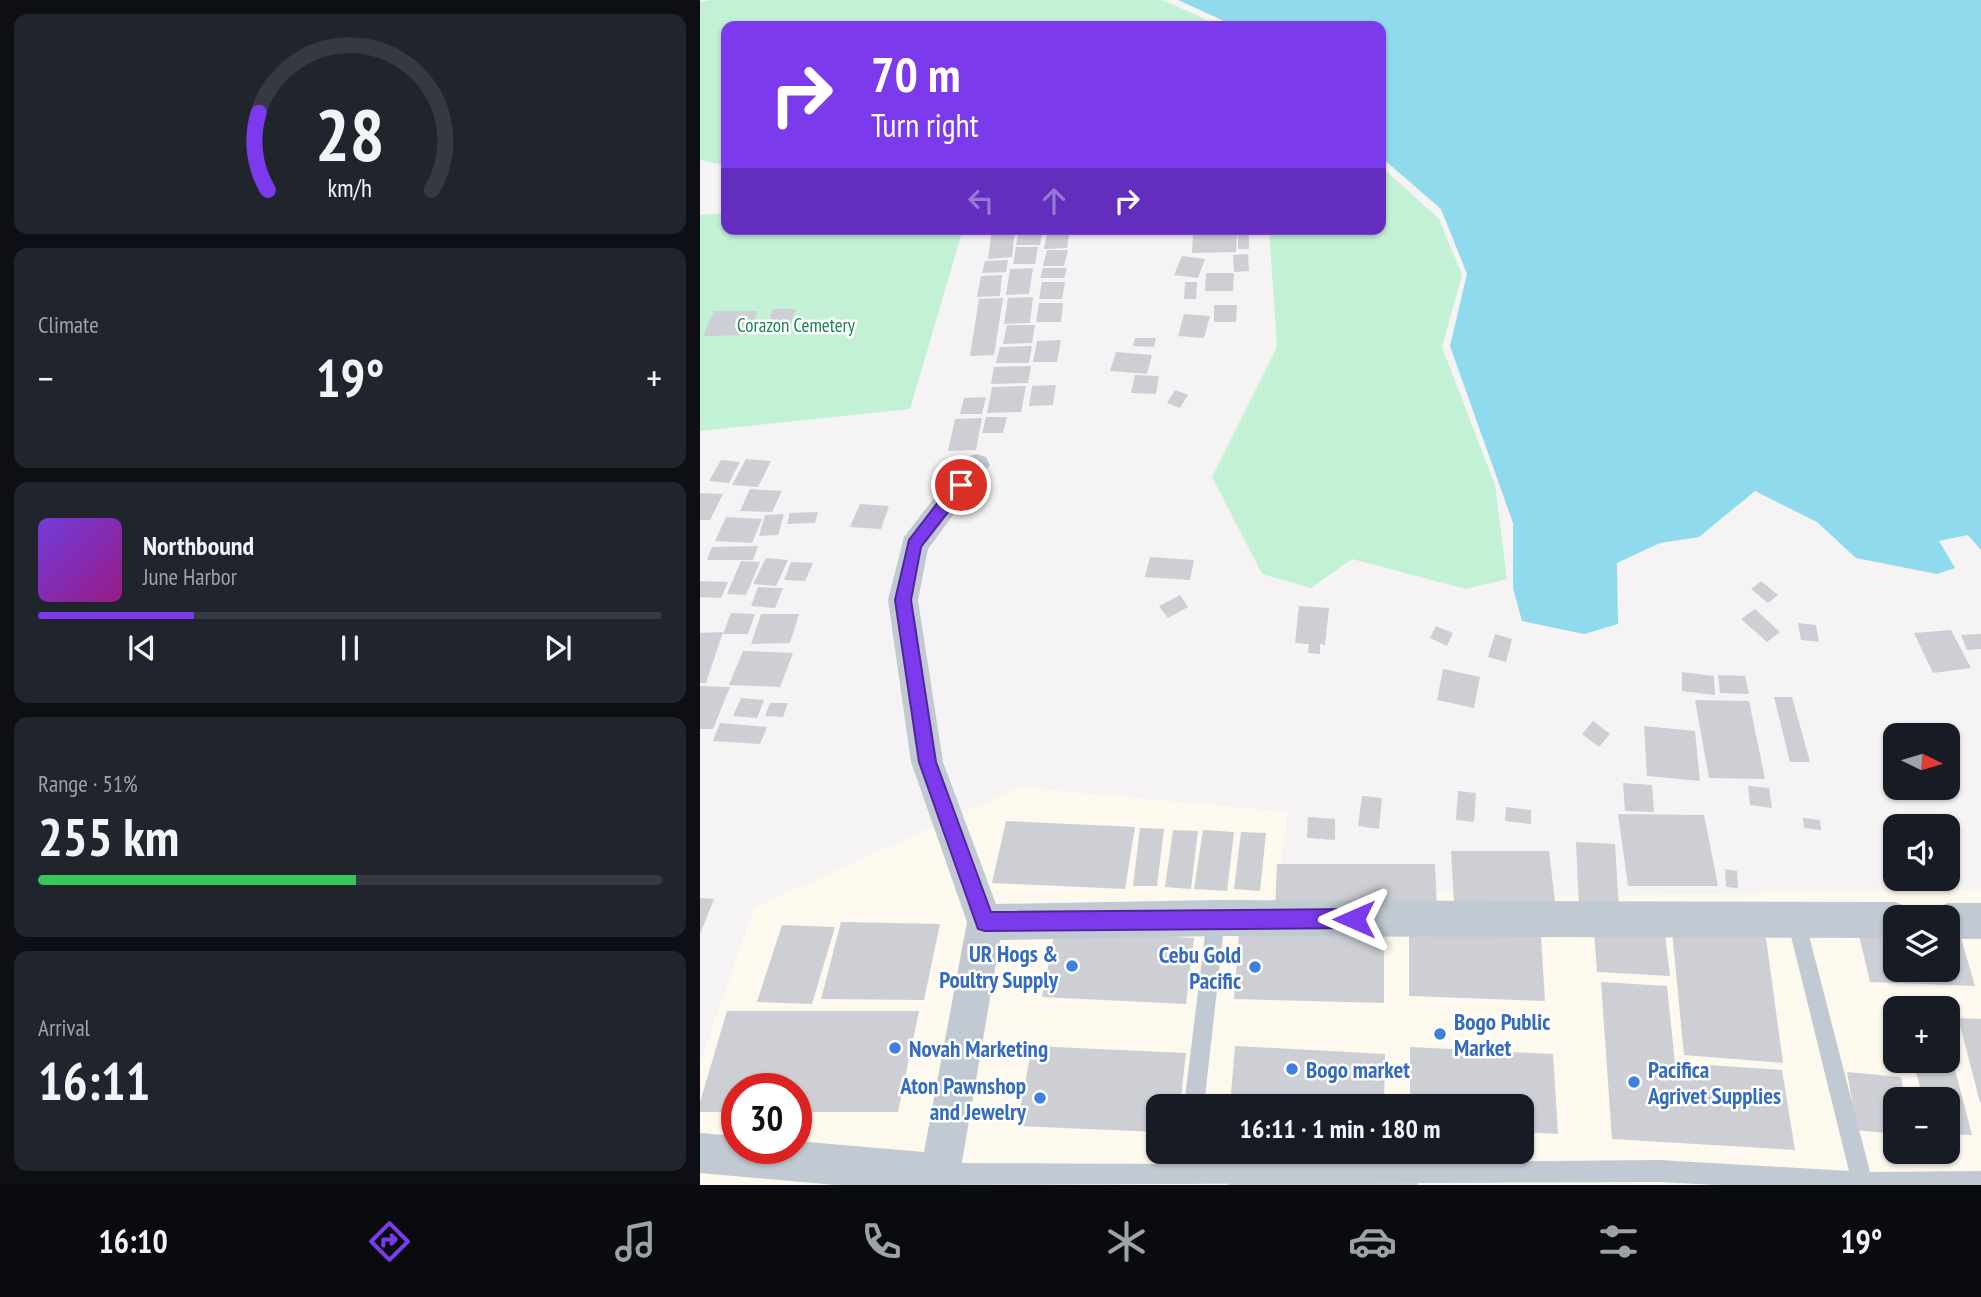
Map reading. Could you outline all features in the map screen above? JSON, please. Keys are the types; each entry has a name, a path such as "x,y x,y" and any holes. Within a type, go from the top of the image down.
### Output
{"street":[{"path":"700,1153 939,1180 985,922 927,762 903,600 914,545 976,464"},
{"path":"985,922 1216,918 1883,920"},
{"path":"1960,920 1981,921"}],"lane":[{"path":"1195,1094 1216,918"},
{"path":"1796,920 1862,1184"},
{"path":"939,1180 1661,1178 1862,1184 1981,1182"}],"shaded area":[{"name":"Bogo Public Market","path":"1020,787 1287,812 1279,887 1569,896 1981,889 1981,1185 700,1185 700,1062 754,908"}],"green space":[{"path":"1162,0 1210,21 721,21 721,164 700,160 700,2"},
{"path":"1386,171 1439,219 1462,275 1442,347 1495,485 1507,579 1466,589 1352,559 1311,588 1262,574 1212,477 1277,347 1269,235 1386,235"},
{"name":"Corazon Cemetery","path":"721,213 721,235 961,235 910,409 700,431 700,215"}],"water":[{"path":"1178,0 1981,0 1981,550 1968,535 1939,541 1955,568 1937,574 1856,558 1817,522 1755,491 1699,537 1660,543 1617,563 1618,624 1584,634 1522,621 1513,588 1513,523 1450,346 1467,274 1441,209 1386,161 1386,21 1224,21"}],"building":[{"path":"991,235 1014,235 1012,257 988,259"},
{"path":"1018,235 1042,235 1040,245 1016,245"},
{"path":"1047,235 1069,235 1067,248 1044,249"},
{"path":"1193,235 1237,235 1236,252 1192,253"},
{"path":"1238,235 1249,235 1249,249 1238,249"},
{"path":"1016,247 1038,247 1035,264 1013,264"},
{"path":"1047,250 1068,250 1064,266 1043,266"},
{"path":"1248,254 1249,271 1234,272 1233,255"},
{"path":"1182,256 1205,259 1198,278 1174,275"},
{"path":"1008,260 1006,272 982,273 985,261"},
{"path":"1033,268 1029,294 1006,295 1010,269"},
{"path":"1043,268 1067,268 1064,278 1040,278"},
{"path":"1206,273 1234,273 1233,291 1205,291"},
{"path":"1002,275 1000,296 977,297 981,276"},
{"path":"1042,282 1065,282 1062,299 1039,299"},
{"path":"1185,282 1197,282 1196,299 1184,299"},
{"path":"1033,297 1030,323 1004,324 1008,298"},
{"path":"1003,298 994,355 970,356 979,299"},
{"path":"1039,303 1063,303 1061,322 1036,322"},
{"path":"1214,305 1237,305 1236,322 1214,322"},
{"path":"773,309 796,309 790,326 767,327"},
{"path":"714,311 758,311 748,335 703,336"},
{"path":"1184,314 1210,316 1204,338 1178,336"},
{"path":"1007,325 1035,325 1032,343 1003,344"},
{"path":"1135,338 1156,338 1154,347 1133,346"},
{"path":"1061,340 1057,362 1033,362 1037,341"},
{"path":"1032,346 1029,363 996,363 1000,347"},
{"path":"1116,352 1152,355 1147,374 1110,371"},
{"path":"1031,366 1028,383 991,384 994,367"},
{"path":"1135,375 1159,376 1156,394 1131,393"},
{"path":"1056,385 1053,405 1029,406 1032,386"},
{"path":"1026,386 1021,412 987,413 992,387"},
{"path":"1175,390 1188,395 1180,408 1167,403"},
{"path":"986,397 982,414 960,414 964,398"},
{"path":"986,417 1007,417 1003,433 982,433"},
{"path":"982,418 976,450 948,451 955,419"},
{"path":"746,459 771,461 758,487 732,485"},
{"path":"721,460 740,462 729,483 709,481"},
{"path":"750,489 782,491 772,512 740,511"},
{"path":"700,493 723,494 710,520 700,520"},
{"path":"860,504 889,506 881,529 850,527"},
{"path":"818,512 815,523 787,524 790,513"},
{"path":"784,514 778,535 759,536 765,515"},
{"path":"726,517 762,519 752,543 715,541"},
{"path":"758,546 753,560 707,560 712,547"},
{"path":"1150,557 1194,560 1190,580 1145,577"},
{"path":"766,558 788,560 776,586 753,584"},
{"path":"741,561 760,562 746,595 727,594"},
{"path":"791,562 813,563 805,581 784,580"},
{"path":"700,581 728,582 721,598 700,597"},
{"path":"1761,581 1778,595 1768,603 1751,589"},
{"path":"758,587 783,588 775,608 751,606"},
{"path":"1180,595 1188,607 1168,618 1159,606"},
{"path":"1299,606 1329,608 1325,645 1320,644 1320,654 1308,653 1309,644 1295,643"},
{"path":"1755,609 1780,632 1767,642 1741,619"},
{"path":"731,613 755,614 748,634 723,634"},
{"path":"761,614 799,614 790,643 751,644"},
{"path":"1798,623 1816,625 1819,642 1801,640"},
{"path":"1436,626 1453,633 1447,646 1430,638"},
{"path":"1951,630 1971,668 1933,673 1914,633"},
{"path":"723,632 706,683 700,683 700,633"},
{"path":"1495,634 1512,639 1506,662 1488,657"},
{"path":"1981,634 1981,649 1967,650 1961,635"},
{"path":"743,651 793,653 780,687 729,685"},
{"path":"1443,669 1480,677 1474,708 1437,700"},
{"path":"1682,672 1714,676 1715,695 1682,691"},
{"path":"1718,675 1745,676 1749,694 1720,693"},
{"path":"700,686 730,687 713,729 700,729"},
{"path":"1774,697 1792,697 1810,762 1790,762"},
{"path":"741,698 764,700 757,718 733,716"},
{"path":"1695,700 1749,701 1765,779 1709,778"},
{"path":"770,703 788,703 783,717 765,716"},
{"path":"1593,721 1610,734 1599,747 1582,734"},
{"path":"720,723 767,727 760,744 713,741"},
{"path":"1644,726 1695,731 1700,781 1647,776"},
{"path":"1623,783 1652,785 1654,812 1625,811"},
{"path":"1748,786 1769,788 1772,808 1750,805"},
{"path":"1458,791 1476,793 1474,822 1456,820"},
{"path":"1362,796 1382,798 1379,829 1358,826"},
{"path":"1506,807 1531,810 1531,824 1505,821"},
{"path":"1618,814 1704,815 1718,886 1628,886"},
{"path":"1308,817 1335,819 1335,840 1307,838"},
{"path":"1803,818 1820,820 1821,830 1804,828"},
{"path":"1006,821 1135,827 1125,889 992,883"},
{"path":"1140,828 1164,829 1157,886 1133,886"},
{"path":"1173,830 1198,831 1191,889 1165,887"},
{"path":"1203,830 1234,832 1227,891 1194,889"},
{"path":"1241,832 1266,833 1260,891 1234,889"},
{"path":"1576,842 1615,844 1619,908 1579,906"},
{"path":"1451,851 1549,851 1555,902 1454,902"},
{"path":"1277,864 1435,864 1437,909 1275,909"},
{"path":"1725,869 1737,871 1738,888 1726,887"},
{"path":"700,898 714,899 700,934"},
{"path":"841,922 940,924 924,1000 821,999"},
{"path":"782,925 835,927 812,1004 757,1002"},
{"path":"1055,931 1194,938 1186,1004 1042,997"},
{"path":"1594,931 1665,934 1670,976 1597,972"},
{"path":"1672,931 1766,938 1783,1063 1684,1055"},
{"path":"1409,933 1541,937 1545,1001 1409,996"},
{"path":"1239,934 1384,937 1384,1003 1234,999"},
{"path":"1859,935 1883,936 1883,982 1960,982 1961,938 1975,986 1870,982"},
{"path":"1601,982 1667,986 1675,1063 1782,1070 1795,1150 1612,1139"},
{"path":"727,1011 919,1011 898,1112 812,1112 812,1073 721,1073 721,1112 700,1112 700,1102"},
{"path":"1960,1018 1981,1019 1980,1102 1960,1026"},
{"path":"1032,1046 1186,1053 1181,1094 1146,1094 1146,1131 1017,1126"},
{"path":"1235,1046 1385,1054 1384,1094 1231,1094"},
{"path":"1410,1047 1553,1054 1558,1134 1534,1133 1534,1094 1410,1094"},
{"path":"1847,1072 1901,1077 1903,1087 1883,1087 1883,1133 1857,1130"},
{"path":"1916,1073 1956,1073 1959,1087 1920,1087"},
{"path":"1960,1089 1972,1135 1960,1134"},
{"path":"1228,1176 1418,1177 1418,1185 1228,1185"}],"place":[{"name":"UR Hogs & Poultry Supply","path":"1072,966"},
{"name":"Cebu Gold Pacific","path":"1255,967"},
{"name":"Bogo Public Market","path":"1440,1034"},
{"name":"Novah Marketing","path":"895,1048"},
{"name":"Bogo market","path":"1292,1069"},
{"name":"Pacifica Agrivet Supplies","path":"1634,1082"},
{"name":"Aton Pawnshop and Jewelry","path":"1040,1098"}],"route":[{"path":"961,485 914,545 903,600 927,762 985,922 1216,918 1354,919"}]}
